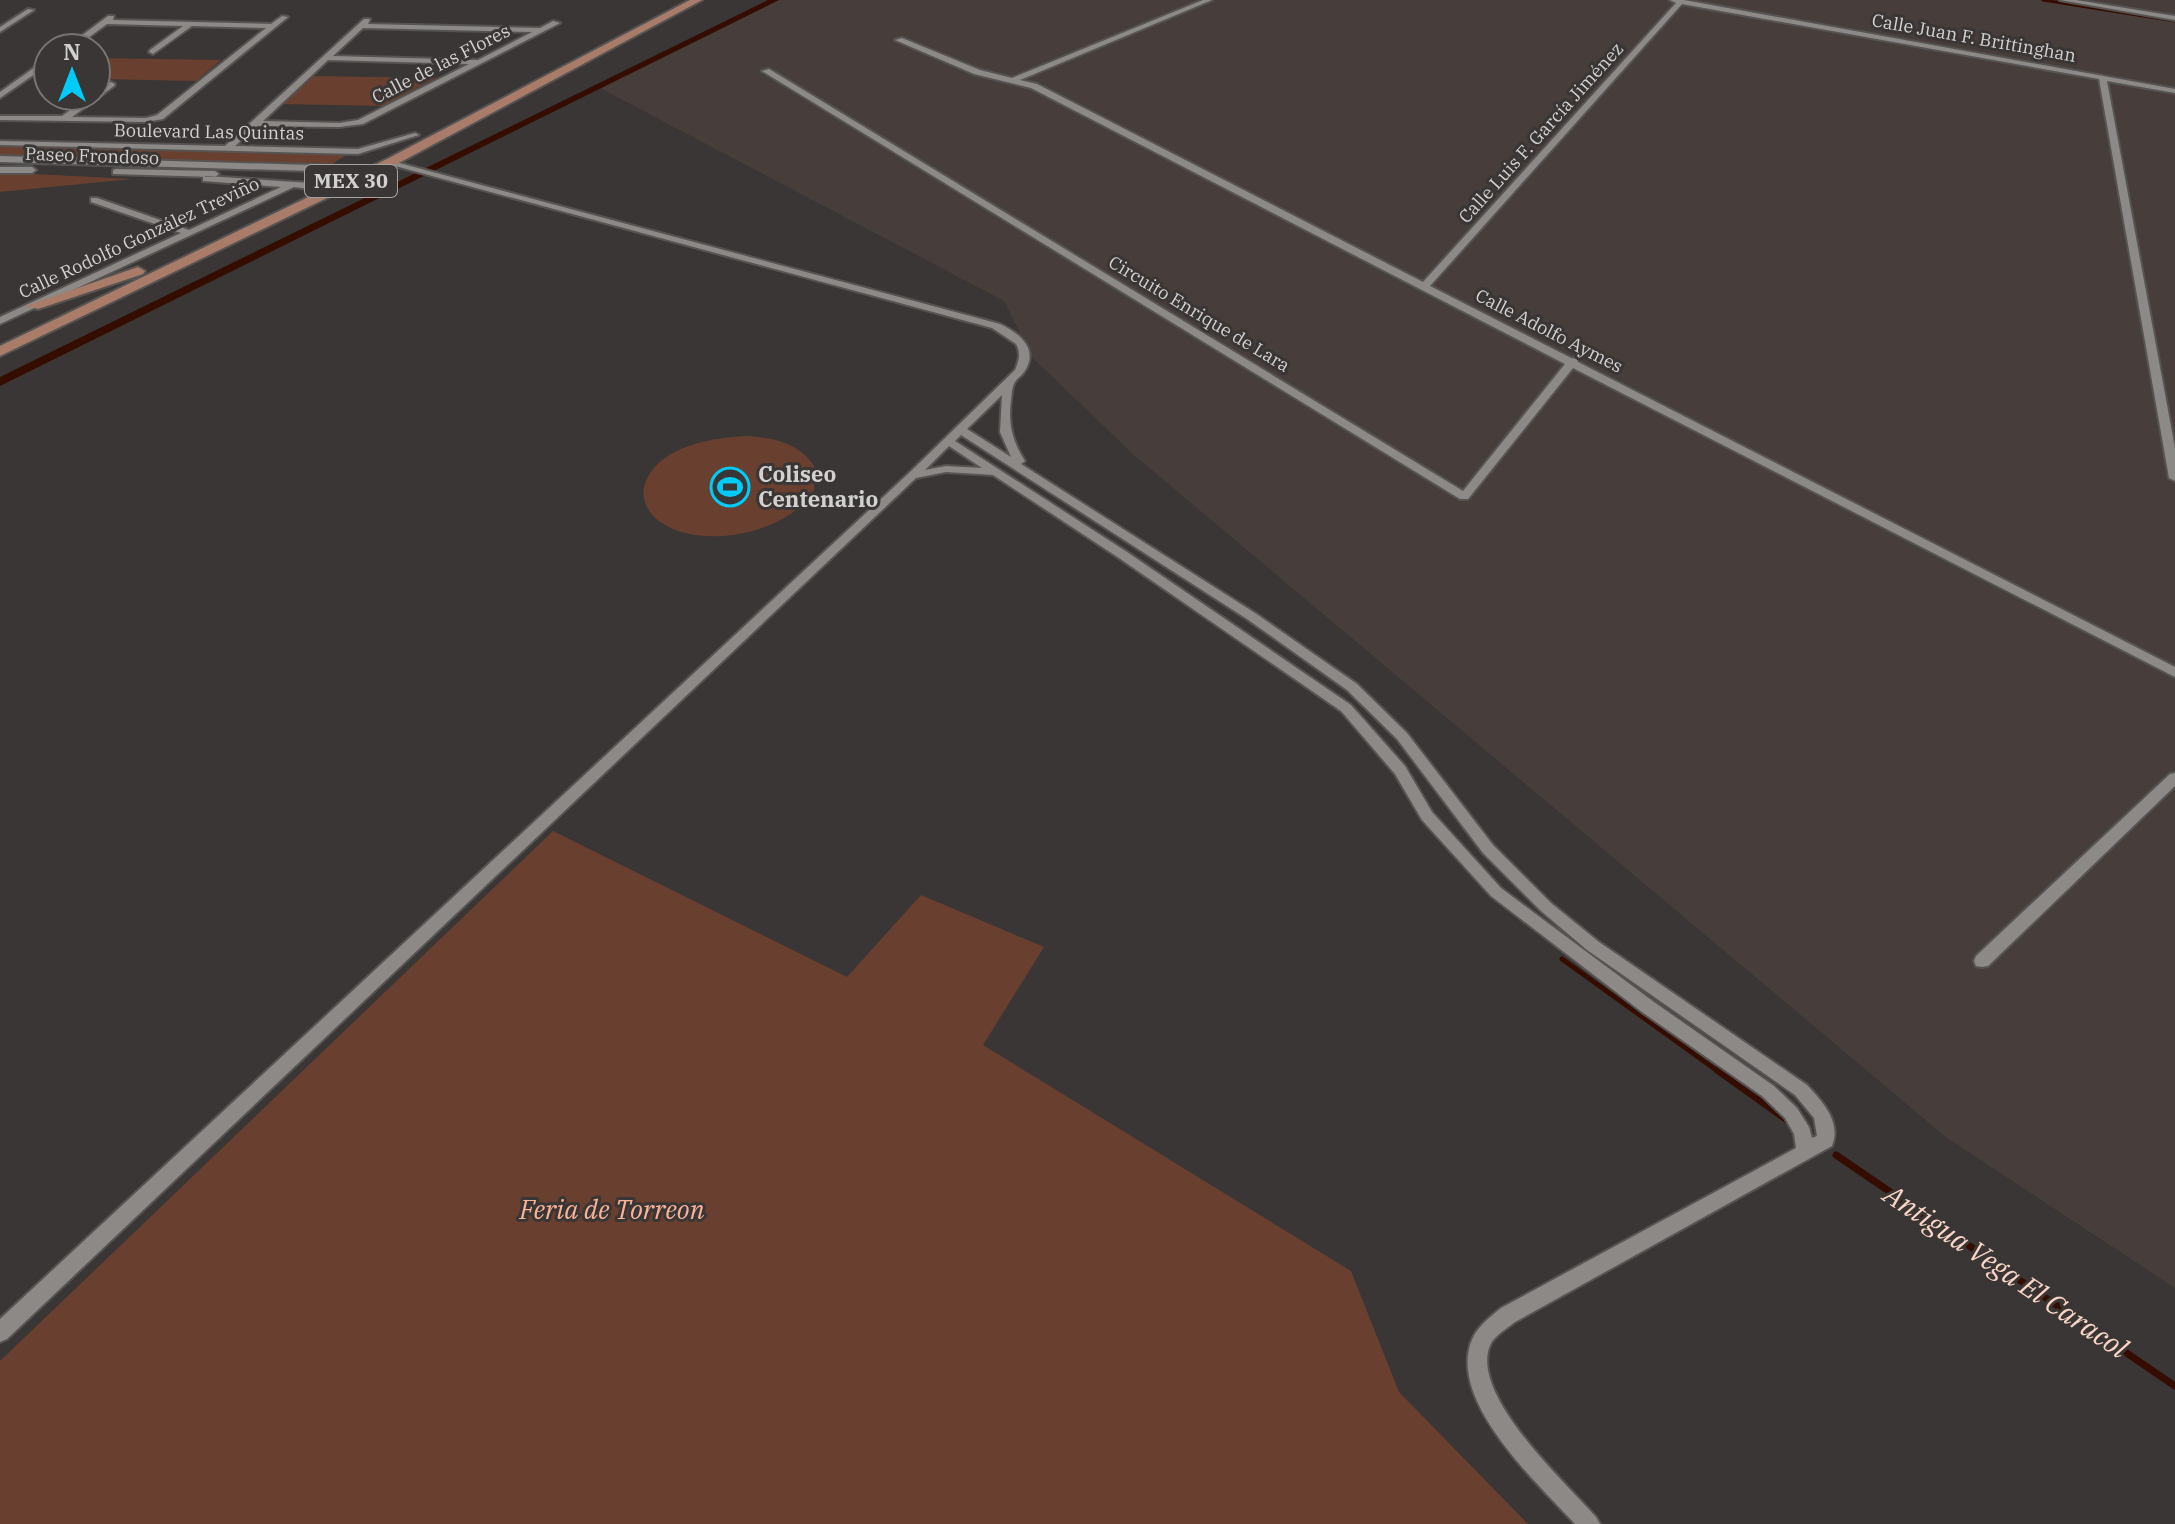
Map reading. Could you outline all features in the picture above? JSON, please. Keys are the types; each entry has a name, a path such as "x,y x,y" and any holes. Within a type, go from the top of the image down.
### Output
{"main road":[{"name":"MEX 30","path":"0,336 310,186 328,173 346,169 415,135 673,0"},
{"name":"MEX 30","path":"0,352 391,162 697,0"},
{"path":"33,306 138,271"}],"street":[{"path":"1014,80 1209,0"},
{"path":"2063,0 2175,18"},
{"name":"Calle Juan F. Brittinghan","path":"1677,1 2175,91"},
{"name":"Calle Luis F. García Jiménez","path":"1425,286 1677,1"},
{"path":"0,30 30,10"},
{"path":"92,32 117,14"},
{"path":"0,118 146,120 166,114 284,17"},
{"path":"0,21 13,21"},
{"path":"106,22 274,26"},
{"name":"Calle de las Flores","path":"253,123 339,125 370,118 556,23"},
{"path":"153,52 190,24"},
{"path":"183,170 229,149 253,123 364,24 541,30"},
{"name":"Calle Adolfo Aymes","path":"899,40 977,72 1034,86 2175,673"},
{"path":"326,58 480,62"},
{"name":"Circuito Enrique de Lara","path":"766,71 1464,497 1573,361"},
{"path":"0,96 32,73"},
{"path":"2102,77 2175,478"},
{"path":"64,119 74,112"},
{"name":"Boulevard Las Quintas","path":"0,143 358,152 415,135"},
{"path":"48,161 70,145"},
{"path":"328,173 358,152"},
{"name":"Boulevard Las Quintas","path":"0,159 183,170 328,173"},
{"path":"0,1332 913,475 1020,371 1026,358 1023,345 1013,334 996,326 391,162"},
{"name":"Paseo Frondoso","path":"0,170 156,174 183,170 277,175 328,173"},
{"name":"Paseo Frondoso","path":"183,170 242,182 310,186"},
{"path":"242,182 250,174"},
{"path":"269,184 277,175"},
{"name":"Calle Rodolfo González Treviño","path":"0,321 292,185"},
{"path":"94,200 187,232"},
{"path":"0,310 33,306"},
{"path":"1009,381 1003,431 1009,447 1024,468"},
{"path":"959,429 1251,616 1340,678 1379,711 1435,776 1488,849 1546,907 1593,946 1801,1090 1823,1115 1826,1140 1508,1315 1490,1329 1479,1347 1476,1368 1482,1394 1495,1416 1589,1524"},
{"path":"948,441 1229,626 1346,708 1400,770 1427,816 1496,892 1624,989 1768,1091 1791,1113 1803,1133 1805,1151"},
{"path":"913,475 946,469 996,473"},
{"path":"1229,626 1251,616"},
{"path":"1982,961 2175,778"}],"shaded area":[{"path":"770,0 2175,0 2175,1288 1947,1138 1135,456 1021,347 1019,331 1004,301 598,87"}],"green space":[{"path":"112,58 221,60 196,81 112,79"},
{"path":"314,76 436,78 382,106 281,104"},
{"path":"0,144 350,153 332,164 0,157"},
{"path":"0,174 132,179 0,192"},
{"name":"Coliseo Centenario","path":"749,436 786,443 801,452 814,466 814,490 801,506 762,528 714,536 670,528 648,510 644,488 650,474 672,453 703,442"},
{"name":"Feria de Torreon","path":"553,831 847,977 921,895 1044,947 983,1045 1351,1271 1399,1392 1528,1524 0,1524 0,1361"}],"waterway":[{"path":"0,382 775,0"},
{"path":"2043,0 2175,21"},
{"name":"Antigua Vega El Caracol","path":"1562,959 1719,1072"},
{"name":"Antigua Vega El Caracol","path":"1717,1070 1787,1120"},
{"name":"Antigua Vega El Caracol","path":"1836,1155 2175,1386"}],"place":[{"name":"Coliseo Centenario","path":"730,487"}]}
